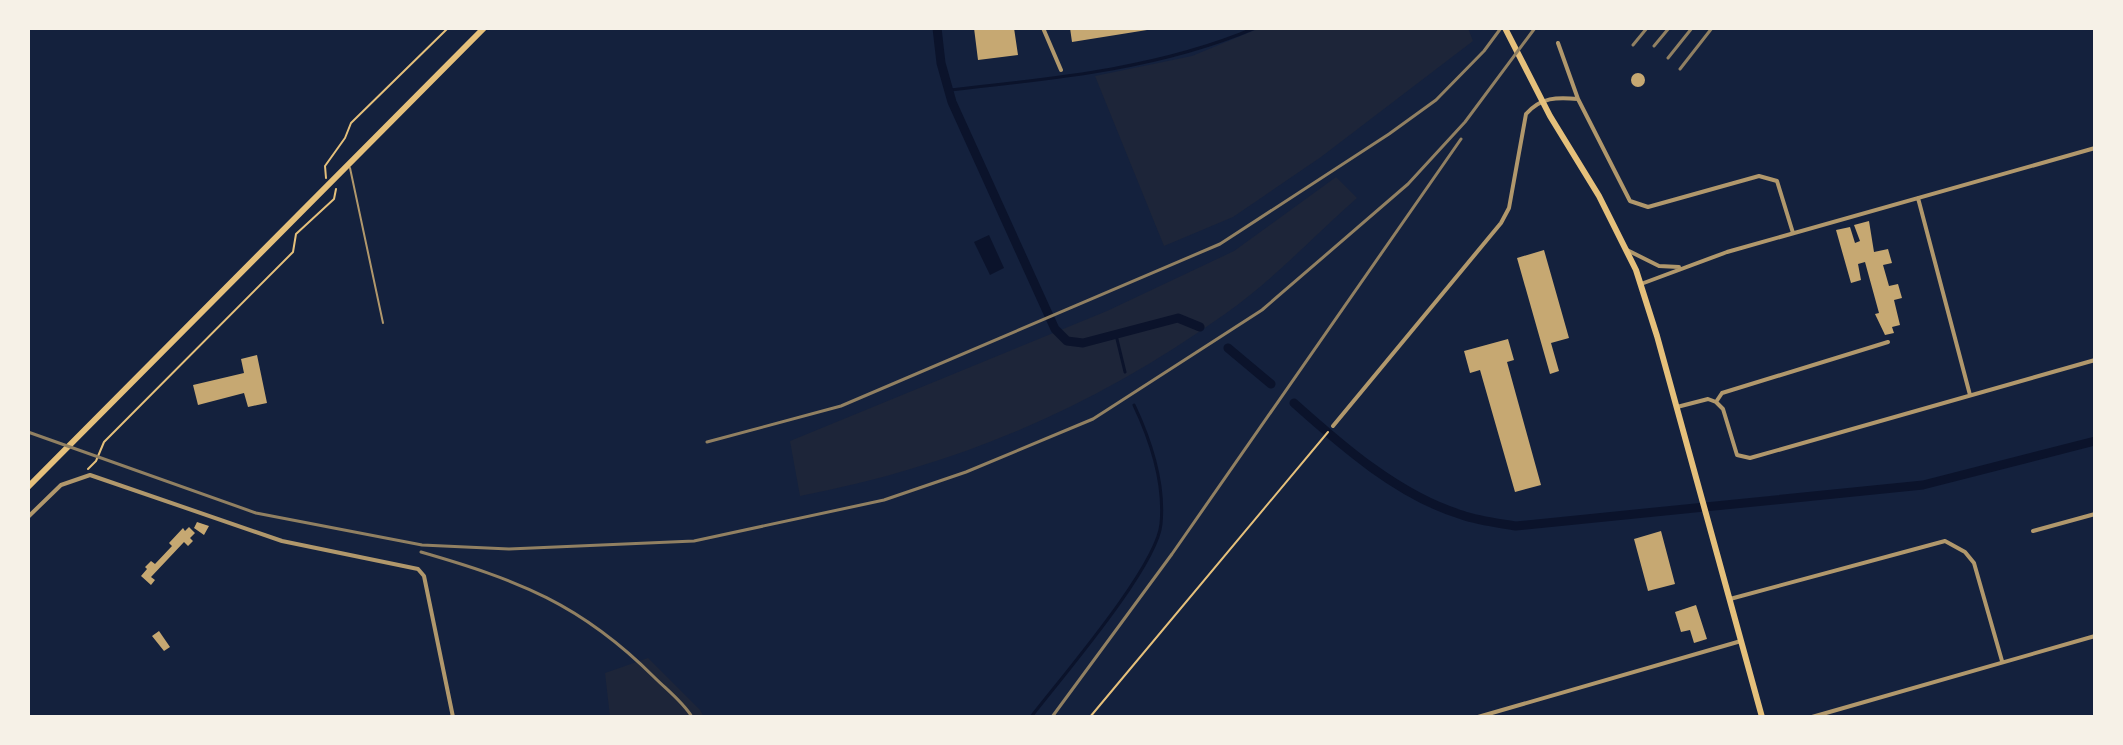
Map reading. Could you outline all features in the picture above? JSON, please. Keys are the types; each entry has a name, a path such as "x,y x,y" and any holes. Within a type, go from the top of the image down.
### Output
{"main road":[{"path":"28,487 484,28"},
{"path":"1505,28 1550,116 1592,184 1641,284 1762,717"}],"street":[{"path":"1043,28 1061,70"},
{"path":"1558,43 1578,99 1630,201 1648,207 1759,176 1771,177 1777,181 1793,233"},
{"path":"1333,426 1501,223 1509,208 1526,114 1535,104 1555,97 1578,99"},
{"path":"1641,284 1681,267 1793,233 2095,148"},
{"path":"1918,198 1970,395"},
{"path":"1627,250 1659,266 1681,267"},
{"path":"1716,402 1722,393 1888,342"},
{"path":"1677,407 1708,399 1716,402 1723,409 1737,455 1750,458 2095,360"},
{"path":"28,517 61,485 90,475 282,541 418,569 424,576 453,717"},
{"path":"2033,531 2095,514"},
{"path":"1730,599 1945,541 1955,545 1974,563 2002,661"},
{"path":"1812,717 2095,636"},
{"path":"1478,717 1741,641"}],"lane":[{"path":"349,163 383,323"}],"path":[{"path":"1090,717 1325,435"}],"shaded area":[{"path":"1260,28 1468,28 1473,41 1321,157 1233,217 1164,246 1095,76 1192,56"},
{"path":"1336,177 1357,198 1242,301 1126,377 1075,405 969,450 915,468 800,496 790,441 1107,311 1234,251"},
{"path":"989,235 1004,268 990,275 974,242"},
{"path":"648,658 704,717 610,717 605,673"}],"building":[{"path":"974,28 1014,28 1018,55 978,60"},
{"path":"1070,28 1147,28 1147,30 1072,42"},
{"path":"1638,73 1645,80 1638,87 1631,80"},
{"path":"1869,221 1874,252 1888,249 1892,263 1883,265 1889,286 1898,284 1902,298 1894,300 1900,325 1892,327 1894,333 1885,335 1875,314 1879,313 1865,262 1858,264 1861,280 1851,283 1836,230 1850,227 1855,243 1860,241 1854,225"},
{"path":"1544,250 1569,338 1551,343 1559,371 1550,374 1517,258"},
{"path":"1508,339 1514,360 1507,362 1541,485 1515,492 1480,370 1470,373 1464,351"},
{"path":"257,355 267,403 248,407 244,393 198,405 193,385 244,373 241,359"},
{"path":"197,522 209,526 204,535 194,528"},
{"path":"189,527 195,533 190,538 193,541 188,546 184,542 151,577 155,580 151,585 141,576 147,569 145,567 151,561 155,564 172,546 169,543 183,528 185,531"},
{"path":"1661,531 1675,584 1648,591 1634,539"},
{"path":"1696,605 1707,639 1694,643 1690,630 1681,632 1675,612"},
{"path":"159,631 170,647 164,651 152,636"}],"waterway":[{"path":"937,28 941,63 952,102 1055,329 1067,341 1083,343 1178,318 1200,327"},
{"path":"949,90 1143,63 1255,28"},
{"path":"1116,335 1125,372"},
{"path":"1228,348 1271,384"},
{"path":"1294,403 1372,468 1416,496 1468,517 1516,526 1923,485 2095,441"},
{"path":"1031,717 1126,594 1155,543 1162,509 1159,478 1134,405"}],"railway":[{"path":"707,442 841,406 1220,244 1436,100 1484,51 1501,28"},
{"path":"28,432 256,513 422,545 509,549 694,541 884,500 966,472 1093,419 1262,310 1408,184 1465,122 1535,28"},
{"path":"1633,45 1647,28"},
{"path":"1654,46 1669,28"},
{"path":"1668,58 1692,28"},
{"path":"1680,69 1712,28"},
{"path":"1052,717 1172,554 1461,139"},
{"path":"421,552 488,573 574,613 627,652 692,717"}]}
